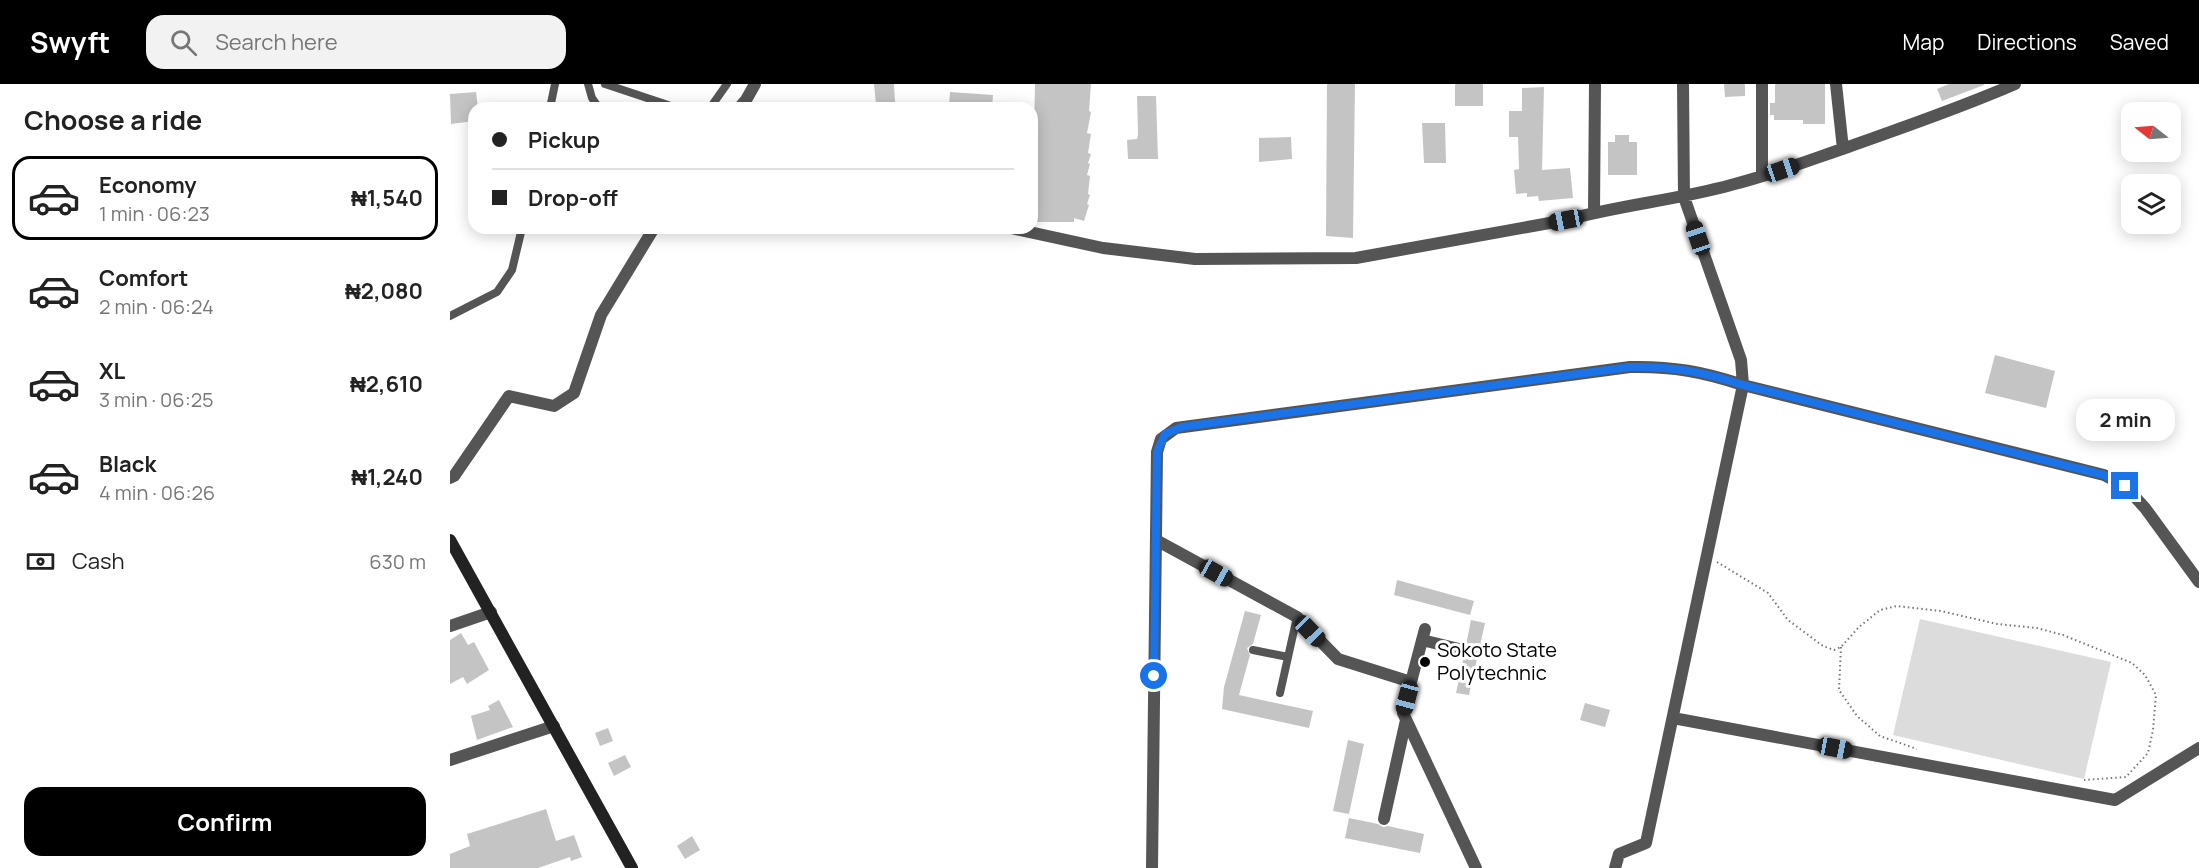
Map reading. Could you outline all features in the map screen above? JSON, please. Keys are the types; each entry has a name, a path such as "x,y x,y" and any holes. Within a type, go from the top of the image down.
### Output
{"street":[{"path":"744,102 755,84"},
{"path":"1594,212 1595,84"},
{"path":"1616,868 1619,854 1646,843 1743,385 1741,360 1684,197 1683,84"},
{"path":"1762,84 1762,176"},
{"path":"1836,84 1843,149"},
{"path":"1038,234 1103,248 1195,259 1356,258 1684,197 1762,176 1843,149 1976,101 2015,84"},
{"path":"450,478 454,476 508,396 554,406 574,393 601,315 650,234"},
{"path":"1152,868 1157,452 1165,434 1176,428 1630,367 1661,366 1708,373 1743,385 2104,475 2125,486 2145,508 2199,582"},
{"path":"450,540 632,868"},
{"path":"1156,540 1297,617 1338,659 1411,682"},
{"path":"450,626 491,612"},
{"path":"1459,649 1423,635 1403,713 1476,868"},
{"path":"1672,718 2115,800 2199,748"},
{"path":"1384,819 1406,720"},
{"path":"450,760 554,726"}],"lane":[{"path":"551,102 555,84"},
{"path":"588,84 595,102"},
{"path":"605,84 660,102"},
{"path":"714,102 727,84"},
{"path":"450,316 497,292 512,270 521,234"},
{"path":"1280,693 1297,617"},
{"path":"1253,650 1288,657"}],"path":[{"path":"1706,558 1720,563 1768,593 1788,620 1823,646 1834,650 1841,647 1859,627 1880,610 1897,606 1941,611 1997,624 2037,628 2062,635 2132,663 2145,675 2156,695 2153,730 2148,753 2126,777 2074,781"},
{"path":"1841,647 1839,690 1857,716 1880,736 1920,750"}],"shaded area":[{"path":"1920,619 2111,662 2084,779 1893,735"}],"building":[{"path":"874,84 894,84 895,102 876,102"},
{"path":"1035,84 1091,84 1089,111 1091,112 1087,133 1091,134 1088,153 1091,154 1087,175 1090,176 1088,194 1090,195 1084,221 1074,218 1074,222 1038,222 1038,102 1035,102"},
{"path":"1327,84 1355,84 1353,238 1326,236"},
{"path":"1455,84 1483,84 1483,106 1455,106"},
{"path":"1724,84 1745,84 1745,96 1725,97"},
{"path":"1775,84 1825,84 1825,124 1803,124 1803,120 1774,120 1774,115 1770,115 1770,103 1775,103"},
{"path":"1949,84 1984,85 1942,101 1937,89"},
{"path":"1544,87 1542,170 1570,168 1573,198 1539,201 1538,196 1527,197 1527,193 1516,194 1514,170 1519,169 1518,137 1509,137 1509,111 1522,111 1522,88"},
{"path":"476,92 477,102 468,102 468,122 451,124 450,94"},
{"path":"950,92 993,95 992,102 949,102"},
{"path":"1137,96 1156,96 1158,159 1128,159 1127,140 1137,139 1138,135"},
{"path":"1422,123 1445,123 1446,163 1424,163"},
{"path":"1615,135 1629,135 1629,142 1637,142 1637,175 1608,175 1608,142 1615,142"},
{"path":"1291,137 1292,159 1259,162 1259,138"},
{"path":"1995,355 2055,371 2046,408 1985,393"},
{"path":"1397,580 1474,601 1470,615 1394,595"},
{"path":"1245,611 1261,615 1253,644 1247,648 1250,655 1239,695 1313,711 1309,728 1222,709 1224,687"},
{"path":"1471,620 1485,623 1469,695 1456,693 1467,650"},
{"path":"461,633 468,645 474,642 489,670 467,684 463,677 450,684 450,640"},
{"path":"499,700 513,727 477,740 471,716 490,710 488,706"},
{"path":"1585,703 1610,710 1605,727 1580,720"},
{"path":"608,728 613,741 600,746 595,733"},
{"path":"1348,740 1364,744 1349,814 1333,811"},
{"path":"625,755 631,767 614,776 608,763"},
{"path":"546,809 556,841 574,835 582,857 571,861 570,857 538,868 450,868 450,854 470,846 467,834"},
{"path":"1349,818 1424,834 1420,853 1345,838"},
{"path":"692,836 700,850 685,859 677,846"}],"place":[{"name":"Sokoto State Polytechnic","path":"1425,662"}],"route":[{"path":"1154,676 1157,452 1161,439 1170,430 1176,428 1630,367 1661,366 1708,373 1743,385 2104,475 2125,486"}]}
